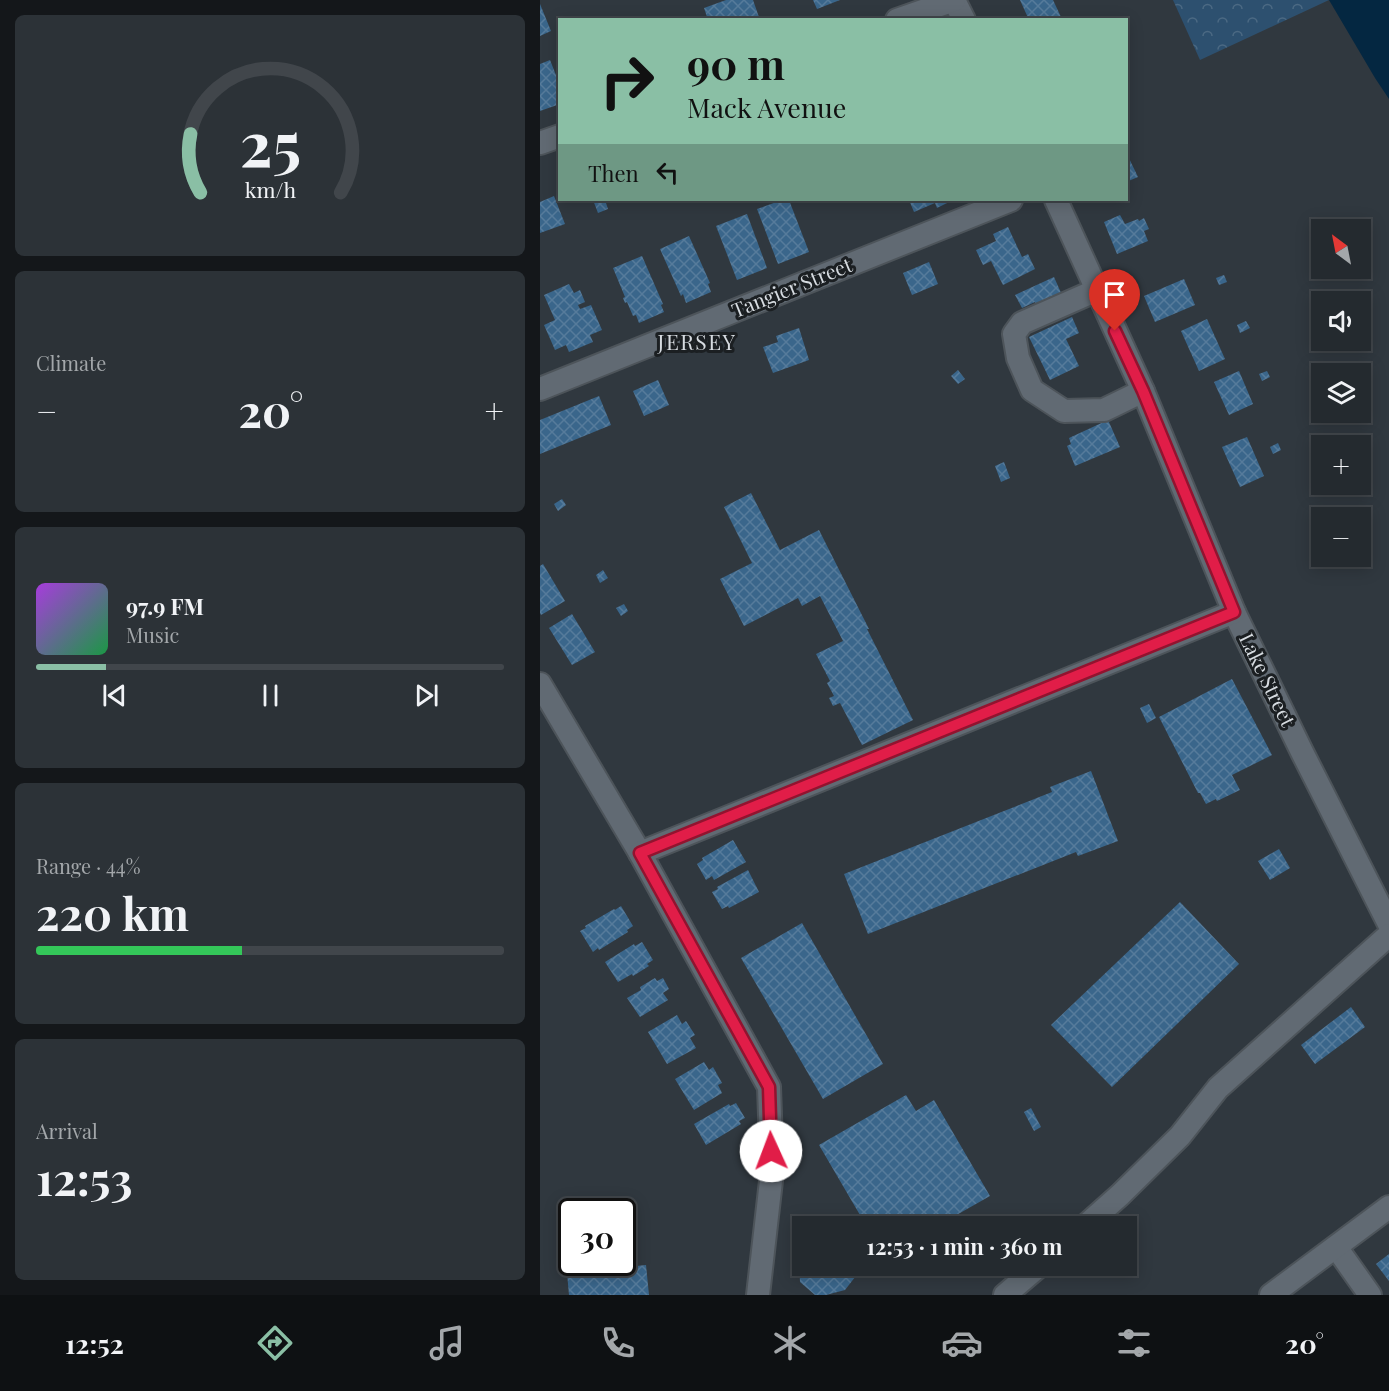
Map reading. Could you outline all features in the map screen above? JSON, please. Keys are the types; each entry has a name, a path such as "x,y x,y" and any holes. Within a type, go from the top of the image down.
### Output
{"street":[{"path":"903,18 954,0 963,18"},
{"path":"540,143 558,137"},
{"name":"Tangier Street","path":"540,389 1009,201"},
{"name":"Lake Street","path":"1056,201 1143,391 1234,612 1389,924"},
{"path":"1097,290 1022,322 1014,334 1018,358 1032,390 1064,411 1104,410 1143,391"},
{"path":"640,853 1234,612"},
{"path":"540,684 640,853 769,1087 771,1172 758,1295"},
{"path":"1096,1216 1180,1136 1218,1088 1389,935"},
{"path":"1271,1295 1389,1207"},
{"path":"1336,1247 1370,1295"},
{"path":"1005,1295 1027,1276"}],"green space":[{"path":"1173,0 1329,0 1200,60"}],"shaded area":[{"path":"1329,0 1389,0 1389,99 1375,78"}],"building":[{"path":"726,0 753,0 759,18 707,18 704,8"},
{"path":"813,0 840,0 817,9"},
{"path":"1020,0 1053,0 1061,17 1059,18 1028,18"},
{"path":"540,4 551,31 540,36"},
{"path":"550,60 558,80 558,105 540,111 540,64"},
{"path":"1128,156 1138,177 1128,181"},
{"path":"554,196 565,224 540,233 540,202"},
{"path":"593,201 611,201 606,203 608,209 598,213"},
{"path":"779,201 789,201 809,252 778,264 757,209"},
{"path":"909,201 949,202 937,208 935,203 914,212"},
{"path":"747,214 767,268 737,280 716,226"},
{"path":"1120,215 1125,224 1144,218 1149,229 1144,231 1148,241 1117,254 1104,222"},
{"path":"1008,227 1022,257 1028,254 1035,269 1003,285 991,261 983,265 976,250 996,241 993,234"},
{"path":"689,236 710,283 708,284 711,292 686,303 660,249"},
{"path":"642,256 663,304 661,305 664,312 639,323 627,302 625,303 623,298 625,297 613,268"},
{"path":"929,262 938,284 912,295 903,273"},
{"path":"1224,275 1227,282 1219,285 1216,278"},
{"path":"1054,277 1062,295 1037,307 1035,302 1022,308 1015,295"},
{"path":"1184,279 1195,305 1155,322 1144,296"},
{"path":"569,284 574,293 580,290 585,302 578,305 580,309 591,305 602,330 590,335 593,342 569,352 566,345 555,350 544,325 555,320 544,295"},
{"path":"1072,317 1079,333 1066,339 1079,366 1050,380 1029,337"},
{"path":"1207,319 1225,359 1199,371 1181,331"},
{"path":"1246,321 1250,328 1240,333 1237,325"},
{"path":"799,328 809,360 773,373 763,347 778,342 776,336"},
{"path":"958,370 965,379 958,384 951,376"},
{"path":"1239,371 1253,404 1229,415 1214,382"},
{"path":"1267,371 1270,377 1262,381 1259,374"},
{"path":"658,380 669,405 644,416 633,391"},
{"path":"599,396 611,425 540,454 540,420"},
{"path":"1108,420 1120,447 1075,466 1067,446 1071,444 1069,438"},
{"path":"1247,437 1264,476 1240,487 1222,447"},
{"path":"1278,443 1281,450 1273,454 1270,447"},
{"path":"1004,462 1010,478 1001,482 995,466"},
{"path":"751,493 780,550 819,530 913,720 862,745 840,703 833,706 829,698 834,696 827,683 830,681 816,654 843,641 820,596 802,606 798,598 744,626 720,579 752,563 724,507"},
{"path":"562,499 566,505 558,511 554,504"},
{"path":"543,564 565,601 541,615 540,566"},
{"path":"603,570 608,578 600,583 596,575"},
{"path":"624,604 628,611 621,616 616,608"},
{"path":"572,614 595,652 572,665 549,628"},
{"path":"1232,679 1272,755 1232,775 1240,790 1206,804 1198,793 1159,717"},
{"path":"1149,704 1156,718 1147,723 1140,708"},
{"path":"1091,771 1118,841 1078,856 1076,852 868,934 844,874 1052,792 1050,787"},
{"path":"733,840 746,862 714,880 712,876 706,880 697,864 703,860 702,858"},
{"path":"1279,849 1290,868 1270,880 1258,861"},
{"path":"748,870 759,892 729,908 728,906 722,909 712,892"},
{"path":"1180,902 1239,964 1112,1087 1051,1025"},
{"path":"621,906 633,926 627,930 628,932 593,952 580,931"},
{"path":"802,923 883,1064 823,1099 741,958"},
{"path":"642,942 653,960 647,964 649,966 618,982 605,962 634,944 635,946"},
{"path":"655,978 657,981 663,978 669,989 663,993 668,1000 640,1017 627,998"},
{"path":"1351,1007 1365,1027 1315,1064 1301,1045"},
{"path":"677,1015 682,1024 686,1021 695,1035 690,1038 696,1048 667,1064 648,1032"},
{"path":"704,1062 709,1070 713,1067 722,1083 718,1085 722,1093 694,1110 675,1079"},
{"path":"906,1095 916,1111 934,1100 990,1196 955,1216 861,1216 819,1145"},
{"path":"736,1103 745,1118 739,1121 741,1124 706,1145 694,1124 729,1104 730,1106"},
{"path":"1031,1108 1041,1127 1034,1131 1024,1112"},
{"path":"1389,1254 1389,1281 1376,1264"},
{"path":"646,1265 649,1295 569,1295 567,1276 636,1276 636,1266"},
{"path":"800,1276 856,1276 845,1290 826,1295 815,1295 800,1282"}],"district":[{"name":"JERSEY","path":"697,343"}],"route":[{"path":"771,1151 769,1087 640,853 1234,612 1143,391 1115,331"}]}
